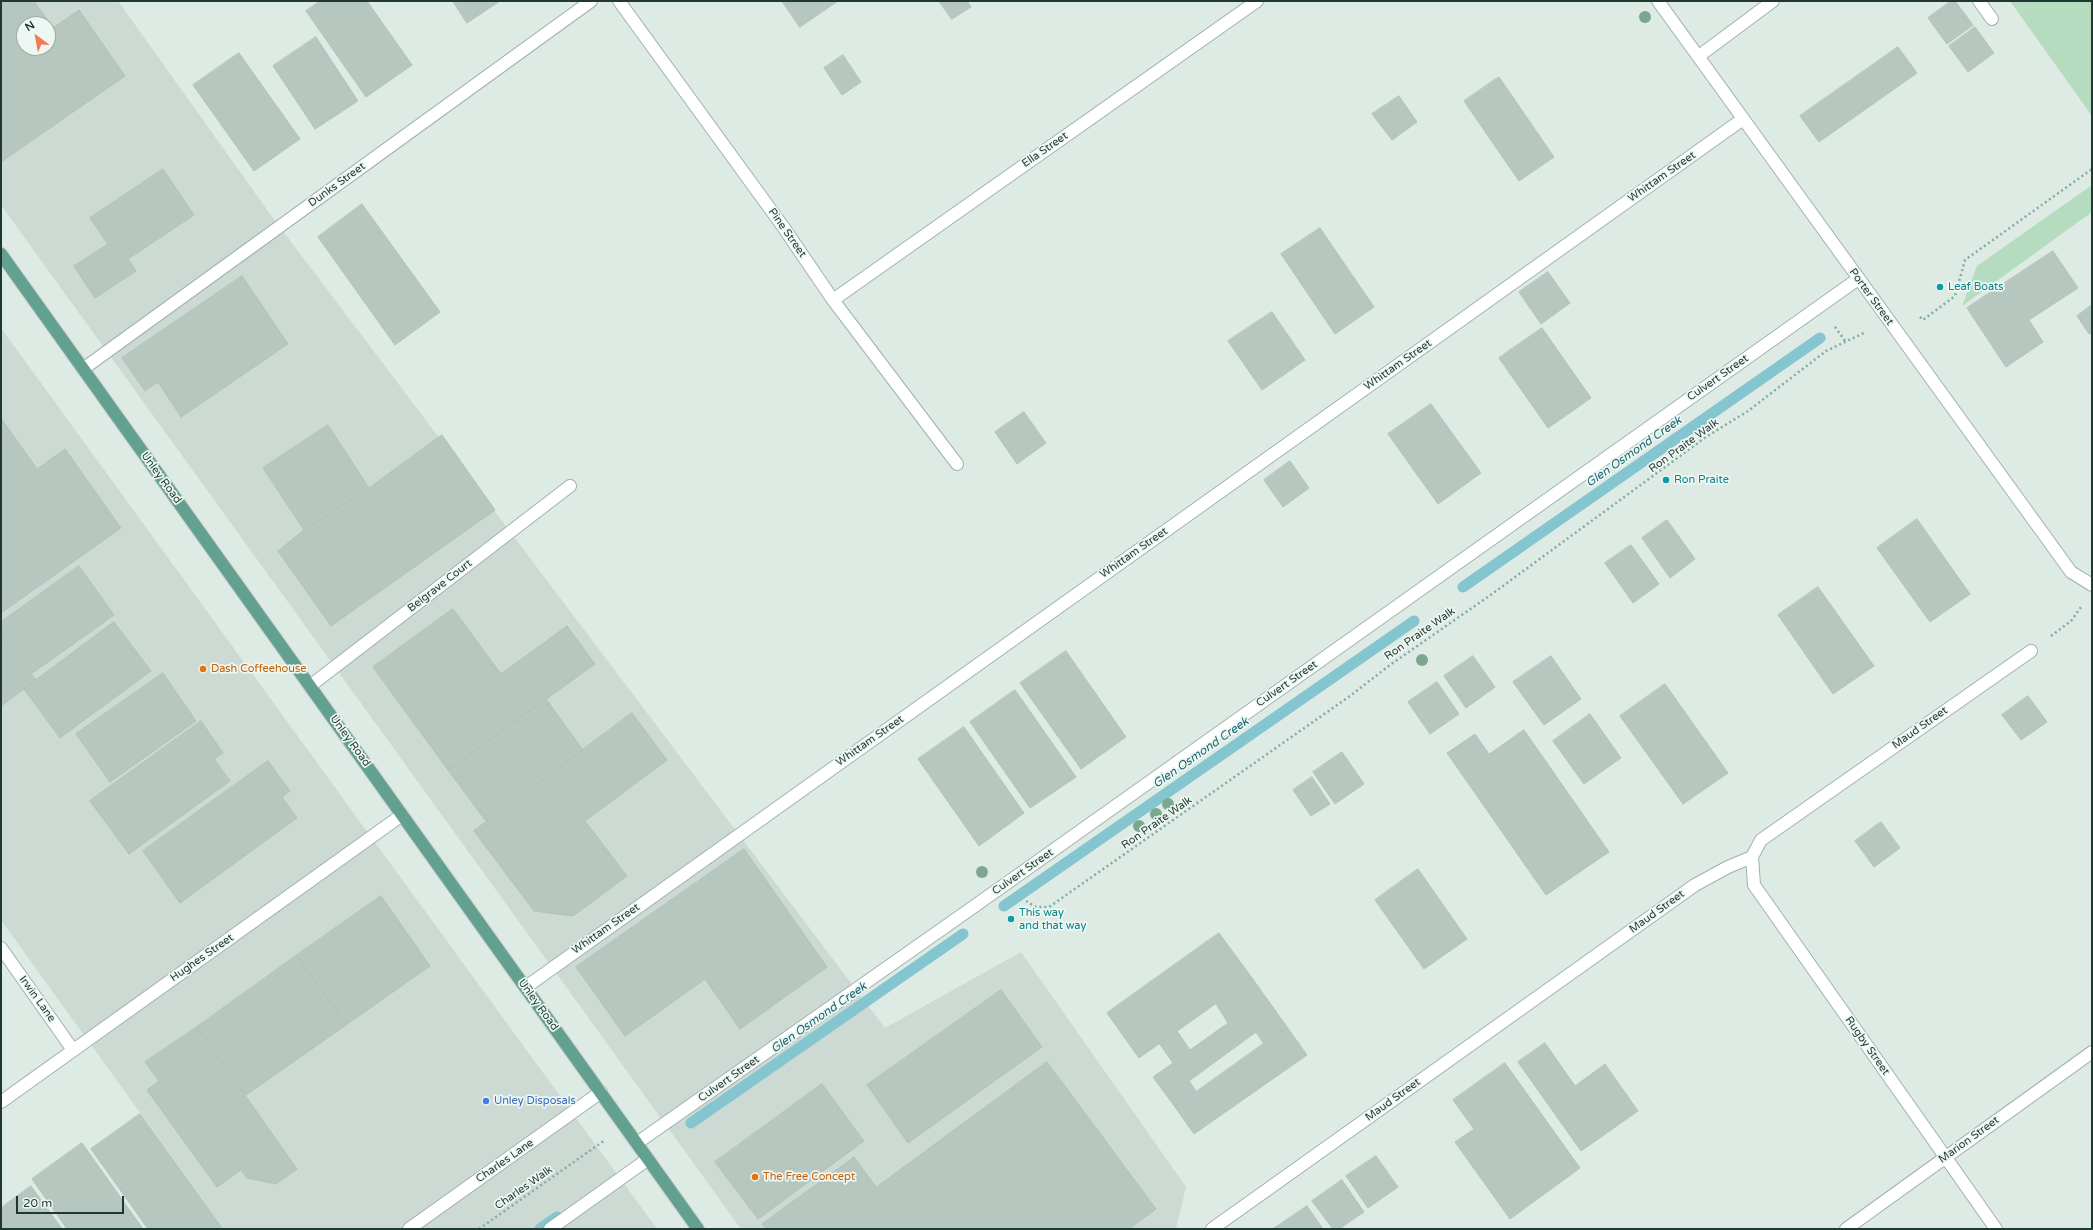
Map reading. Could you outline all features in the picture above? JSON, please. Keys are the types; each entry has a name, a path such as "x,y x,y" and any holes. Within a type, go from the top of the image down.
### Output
{"main road":[{"name":"Unley Road","path":"1,254 698,1229"}],"street":[{"name":"Dunks Street","path":"83,369 591,1"},
{"name":"Pine Street","path":"619,1 784,228 833,300 957,464"},
{"name":"Ella Street","path":"833,300 1257,1"},
{"name":"Porter Street","path":"1658,1 2071,572 2092,585"},
{"path":"1699,56 1773,1"},
{"path":"1979,1 1992,19"},
{"name":"Whittam Street","path":"526,987 1743,120"},
{"name":"Culvert Street","path":"637,1143 963,914 1858,279"},
{"name":"Belgrave Court","path":"310,686 570,486"},
{"name":"Maud Street","path":"1212,1229 1695,884 1728,867 1752,857 1761,840 2031,650"},
{"name":"Hughes Street","path":"1,1102 402,815"},
{"name":"Rugby Street","path":"1752,857 1754,885 1996,1229"},
{"name":"Irwin Lane","path":"1,948 73,1050"},
{"name":"Marion Street","path":"1846,1229 2092,1052"},
{"name":"Charles Lane","path":"409,1229 601,1092"},
{"path":"550,1229 648,1159"}],"path":[{"path":"1923,320 1955,296 1965,260 2092,169"},
{"path":"1833,324 1846,342"},
{"name":"Ron Praite Walk","path":"1024,900 1036,907 1049,907 1350,696 1390,665 1498,590 1706,437 1748,411 1826,351 1868,330"},
{"path":"2031,650 2071,621 2084,603"},
{"name":"Charles Walk","path":"479,1229 578,1159"}],"shaded area":[{"path":"1,1 118,1 270,214 885,1028 1021,952 1186,1187 1176,1229 741,1229 1,205"},
{"path":"1,328 657,1229 224,1229 1,920"}],"green space":[{"path":"2010,1 2092,1 2092,116"},
{"path":"2092,185 2092,212 1962,306 1977,266"}],"building":[{"path":"1,1 34,1 45,16 16,16 16,56 56,56 56,26 79,10 125,76 1,162"},
{"path":"320,1 367,1 412,65 366,97 306,11"},
{"path":"453,1 500,1 467,23"},
{"path":"782,1 838,1 800,27"},
{"path":"939,1 967,1 971,7 952,19"},
{"path":"1951,1 1955,1 1973,25 1947,44 1928,18"},
{"path":"1975,27 1994,53 1968,72 1949,46"},
{"path":"316,37 358,101 315,129 273,66"},
{"path":"1898,47 1917,73 1819,142 1800,116"},
{"path":"239,53 300,139 254,171 193,85"},
{"path":"843,55 861,82 842,95 824,68"},
{"path":"1499,77 1554,157 1519,181 1464,101"},
{"path":"1399,96 1417,122 1392,140 1372,114"},
{"path":"163,169 194,215 128,259 136,271 95,298 74,266 108,244 90,218"},
{"path":"362,204 440,312 395,345 318,237"},
{"path":"1320,228 1374,307 1335,334 1281,254"},
{"path":"2053,251 2078,288 2029,320 2043,342 2006,367 1967,308"},
{"path":"1548,272 1570,303 1541,324 1519,292"},
{"path":"242,276 288,344 181,417 158,382 145,391 122,358"},
{"path":"2092,305 2092,332 2089,334 2077,316"},
{"path":"1272,312 1305,360 1262,390 1228,341"},
{"path":"1542,328 1591,398 1548,428 1499,358"},
{"path":"1431,404 1481,473 1438,504 1388,434"},
{"path":"1024,412 1046,443 1017,464 995,432"},
{"path":"1,418 37,469 65,449 121,528 1,613"},
{"path":"328,425 369,488 304,530 263,468"},
{"path":"442,435 495,510 331,626 278,551 304,530 369,488"},
{"path":"1290,461 1309,488 1283,507 1264,480"},
{"path":"1917,519 1970,594 1930,622 1877,548"},
{"path":"1667,520 1695,559 1670,578 1642,538"},
{"path":"1631,545 1659,584 1633,603 1605,563"},
{"path":"79,566 114,615 31,674 1,631 1,622"},
{"path":"1818,587 1874,666 1833,694 1778,615"},
{"path":"453,609 501,674 567,626 595,664 448,770 373,667"},
{"path":"114,622 151,671 60,738 24,689"},
{"path":"1,631 36,680 1,706"},
{"path":"1066,651 1126,737 1081,769 1020,683"},
{"path":"1473,656 1495,687 1466,708 1444,676"},
{"path":"1551,656 1581,699 1544,725 1513,682"},
{"path":"163,673 196,721 110,782 76,734"},
{"path":"1437,682 1459,714 1430,734 1408,702"},
{"path":"1665,684 1728,773 1683,804 1620,716"},
{"path":"1015,690 1076,777 1030,808 970,722"},
{"path":"2028,696 2047,722 2021,740 2002,715"},
{"path":"546,699 583,750 486,821 448,770"},
{"path":"632,713 667,760 585,821 627,876 573,916 534,911 474,831"},
{"path":"1590,714 1621,758 1584,784 1553,741"},
{"path":"201,721 223,753 214,759 230,781 129,854 90,801"},
{"path":"964,727 1024,813 979,846 918,759"},
{"path":"1524,730 1609,852 1546,895 1447,753 1475,734 1489,754"},
{"path":"1342,752 1364,784 1335,804 1313,772"},
{"path":"268,761 290,791 282,797 297,818 180,903 143,851"},
{"path":"1312,777 1330,804 1311,816 1293,790"},
{"path":"1881,822 1900,848 1874,867 1855,841"},
{"path":"744,849 827,967 740,1029 705,979 625,1036 576,967"},
{"path":"1418,869 1467,939 1424,969 1375,900"},
{"path":"381,896 430,966 346,1025 297,955"},
{"path":"1219,933 1252,978 1139,1058 1107,1013"},
{"path":"297,955 346,1025 246,1095 197,1027"},
{"path":"1252,978 1287,1027 1264,1044 1256,1032 1189,1081 1196,1091 1175,1107 1153,1077 1173,1063 1159,1043 1177,1031 1190,1050 1228,1023 1216,1004"},
{"path":"1001,990 1042,1047 908,1143 867,1085"},
{"path":"197,1027 297,1169 276,1184 247,1178 241,1170 217,1187 147,1090 159,1081 145,1062"},
{"path":"1287,1027 1307,1055 1194,1134 1175,1107"},
{"path":"1545,1043 1575,1086 1605,1064 1638,1111 1581,1151 1518,1062"},
{"path":"1047,1062 1156,1209 1129,1229 766,1229 762,1224 854,1157 876,1187"},
{"path":"1505,1063 1580,1168 1510,1219 1455,1142 1474,1129 1453,1100"},
{"path":"822,1084 864,1141 758,1219 715,1162"},
{"path":"140,1114 223,1229 148,1229 91,1149"},
{"path":"82,1143 143,1229 67,1229 32,1179"},
{"path":"1376,1156 1398,1187 1368,1208 1346,1176"},
{"path":"1342,1180 1364,1212 1339,1229 1333,1229 1312,1201"},
{"path":"31,1186 62,1229 1,1229 1,1208"},
{"path":"1307,1206 1323,1229 1273,1229"}],"waterway":[{"name":"Glen Osmond Creek","path":"1463,587 1820,338"},
{"name":"Glen Osmond Creek","path":"1004,906 1414,621"},
{"name":"Glen Osmond Creek","path":"691,1123 963,934"},
{"name":"Glen Osmond Creek","path":"540,1229 557,1217"}],"place":[{"name":"Leaf Boats","path":"1940,287"},
{"name":"Ron Praite","path":"1666,480"},
{"name":"Dash Coffeehouse","path":"203,669"},
{"name":"This way and that way","path":"1011,919"},
{"name":"Unley Disposals","path":"486,1101"},
{"name":"The Free Concept","path":"755,1177"}]}
